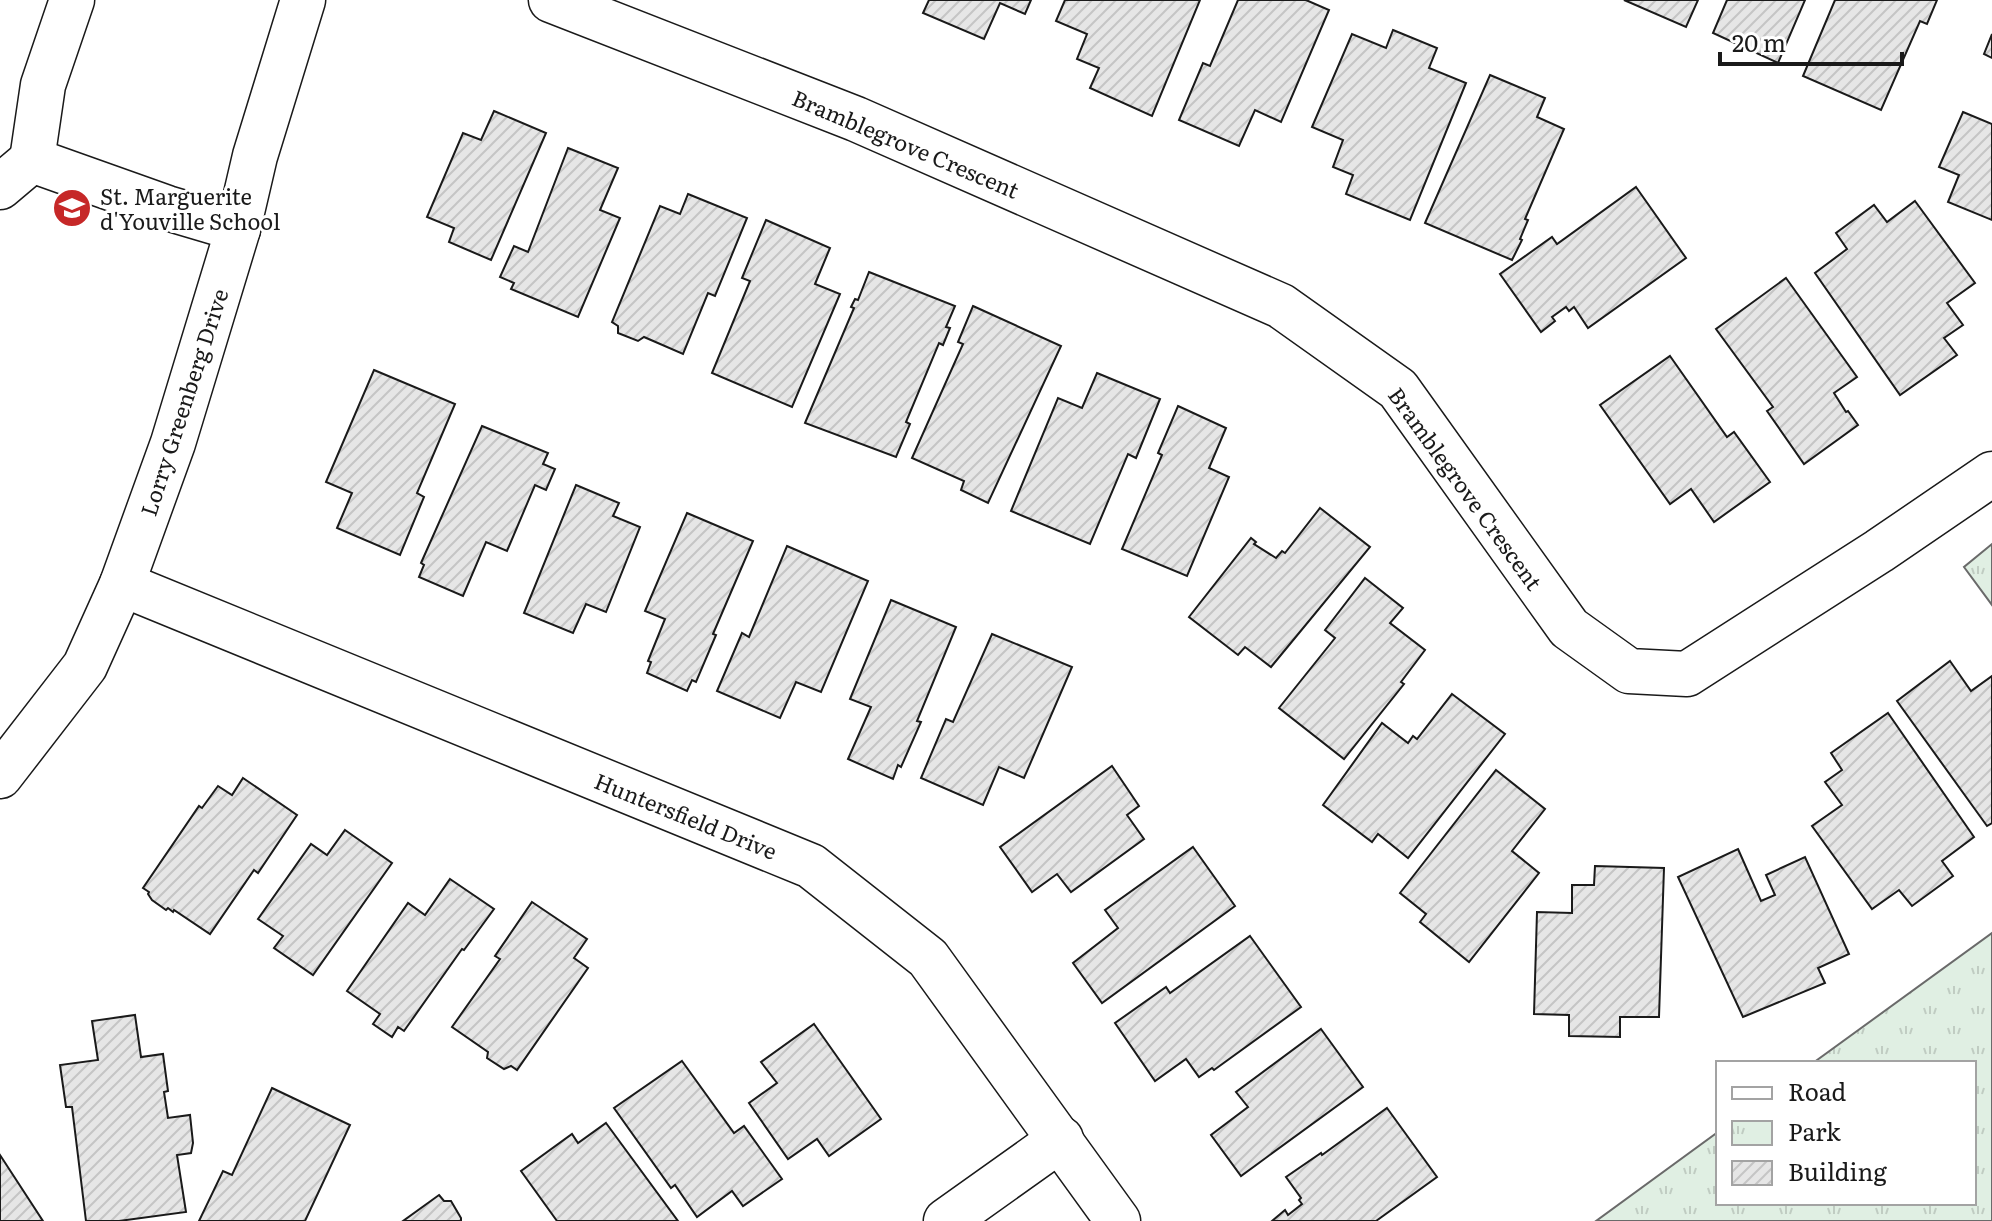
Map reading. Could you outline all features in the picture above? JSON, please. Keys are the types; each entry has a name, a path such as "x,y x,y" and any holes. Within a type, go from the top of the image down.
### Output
{"street":[{"path":"72,0 16,174 167,208 238,229"},
{"name":"Lorry Greenberg Drive","path":"0,776 85,666 122,584 173,443 303,0"},
{"name":"Bramblegrove Crescent","path":"551,0 856,119 1281,306 1398,389 1569,628 1629,671 1687,674 1879,551 1992,474"},
{"name":"Huntersfield Drive","path":"122,584 811,866 928,958 1118,1221"},
{"path":"946,1221 1061,1139"}],"green space":[{"path":"1992,544 1992,605 1964,567"},
{"path":"1992,933 1992,1221 1596,1221 1716,1133 1716,1205 1976,1205 1976,1061 1816,1061"}],"building":[{"path":"929,0 1031,0 1025,14 1000,3 984,39 923,13"},
{"path":"1065,0 1200,0 1152,116 1090,88 1099,68 1077,59 1087,34 1056,21"},
{"path":"1238,0 1306,0 1329,10 1281,122 1255,110 1239,146 1179,120 1203,63 1210,66"},
{"path":"1624,0 1698,0 1686,27"},
{"path":"1727,0 1805,0 1778,63 1713,33"},
{"path":"1835,0 1937,0 1927,24 1920,21 1881,110 1803,76"},
{"path":"1393,30 1437,48 1429,68 1466,83 1410,220 1346,194 1353,175 1333,167 1343,140 1312,127 1352,34 1386,48"},
{"path":"1992,34 1992,58 1984,54"},
{"path":"1490,75 1545,98 1537,117 1564,129 1525,219 1528,220 1522,240 1512,260 1425,223"},
{"path":"494,111 546,133 491,260 449,242 454,228 427,217 463,133 481,140"},
{"path":"1963,112 1992,124 1992,220 1948,202 1959,175 1939,167"},
{"path":"568,148 618,168 600,210 620,218 578,317 511,289 514,283 500,277 514,246 528,252"},
{"path":"1636,187 1686,258 1588,328 1574,307 1569,311 1566,307 1552,317 1555,321 1541,332 1500,274 1552,237 1557,244"},
{"path":"688,194 747,218 715,296 708,293 683,354 644,337 638,341 618,333 618,326 612,322 660,206 680,214"},
{"path":"1915,201 1975,283 1947,303 1963,325 1944,338 1957,355 1900,395 1815,273 1847,249 1836,233 1874,205 1887,222"},
{"path":"766,220 830,248 815,284 840,294 792,407 712,373 750,281 742,278"},
{"path":"869,272 955,306 946,327 950,328 943,345 939,343 906,422 910,424 896,457 805,423 854,308 851,307 855,299 858,300"},
{"path":"1786,278 1857,377 1834,393 1858,425 1804,464 1767,411 1773,407 1716,329"},
{"path":"973,306 1061,346 988,503 961,490 964,481 912,458 963,344 958,342"},
{"path":"1670,356 1727,437 1734,432 1770,482 1714,522 1691,489 1670,504 1600,405"},
{"path":"374,370 455,404 417,493 424,497 400,555 337,528 352,493 326,482"},
{"path":"1097,373 1160,399 1136,458 1128,454 1090,544 1011,511 1058,398 1082,408"},
{"path":"1178,406 1226,428 1209,468 1229,477 1187,576 1122,549 1162,455 1158,453"},
{"path":"482,426 548,453 543,464 555,469 546,490 535,485 507,551 486,542 463,596 419,577 424,565 421,563"},
{"path":"576,485 619,503 613,516 640,527 606,612 586,604 573,633 524,613"},
{"path":"1320,508 1370,547 1271,667 1245,647 1238,655 1189,617 1251,538 1256,542 1254,544 1276,558 1282,551 1285,553"},
{"path":"687,513 753,541 696,682 692,680 687,691 647,673 651,662 648,661 665,619 645,611"},
{"path":"787,546 868,581 821,692 796,682 780,718 717,691 742,633 749,637"},
{"path":"1365,578 1403,608 1390,623 1425,650 1401,682 1404,684 1344,759 1279,708 1335,638 1325,630"},
{"path":"891,600 956,627 917,721 921,722 893,779 848,759 871,707 850,699"},
{"path":"992,634 1072,667 1024,778 999,767 983,805 921,778 946,719 953,722"},
{"path":"1950,661 1971,691 1992,676 1992,823 1987,826 1897,701"},
{"path":"1452,694 1505,734 1408,858 1378,834 1372,842 1323,805 1382,723 1408,743 1413,736 1417,739"},
{"path":"1888,713 1974,837 1942,861 1953,876 1912,906 1899,890 1872,909 1812,826 1842,805 1825,782 1842,770 1831,753"},
{"path":"1112,766 1139,806 1127,815 1144,839 1071,892 1057,874 1032,892 1000,847"},
{"path":"1496,770 1545,809 1512,851 1539,873 1469,962 1420,922 1426,914 1400,893"},
{"path":"243,778 297,815 258,873 254,870 210,934 174,910 166,910 152,900 143,888 199,806 202,808 218,786 232,795"},
{"path":"345,830 392,863 313,975 274,948 283,936 258,919 311,844 327,855"},
{"path":"1193,847 1235,906 1102,1003 1073,963 1118,928 1105,910"},
{"path":"1738,849 1761,901 1775,895 1766,875 1805,857 1849,954 1818,968 1825,983 1743,1017 1678,877"},
{"path":"1595,866 1664,868 1659,1017 1620,1017 1620,1037 1569,1036 1569,1015 1534,1014 1537,912 1572,913 1572,885 1594,885"},
{"path":"450,879 494,909 404,1031 398,1027 392,1037 373,1024 380,1014 347,991 408,903 425,915"},
{"path":"532,902 587,939 574,958 588,968 517,1070 511,1066 504,1069 487,1058 488,1052 452,1027 500,959 495,956"},
{"path":"1250,936 1301,1007 1214,1070 1212,1068 1199,1077 1186,1059 1155,1081 1115,1023 1166,987 1170,993"},
{"path":"135,1015 141,1057 163,1054 168,1118 190,1115 191,1153 177,1155 186,1212 119,1221 86,1221 72,1107 66,1107 60,1065 98,1060 92,1021"},
{"path":"814,1024 881,1119 829,1156 817,1139 788,1159 749,1103 777,1083 761,1062"},
{"path":"1321,1029 1363,1087 1241,1176 1211,1135 1248,1107 1236,1092"},
{"path":"682,1061 734,1133 744,1126 782,1179 743,1206 732,1191 697,1217 675,1185 671,1188 614,1108"},
{"path":"272,1088 350,1125 305,1221 199,1221 223,1171 232,1175"},
{"path":"1387,1108 1437,1177 1376,1221 1272,1221 1285,1210 1288,1215 1302,1204 1286,1177"},
{"path":"606,1123 678,1221 557,1221 521,1171 572,1134 578,1143"},
{"path":"0,1155 43,1221 0,1221"},
{"path":"439,1195 444,1201 451,1201 461,1221 403,1221"}],"place":[{"name":"St. Marguerite d'Youville School","path":"72,208"}]}
